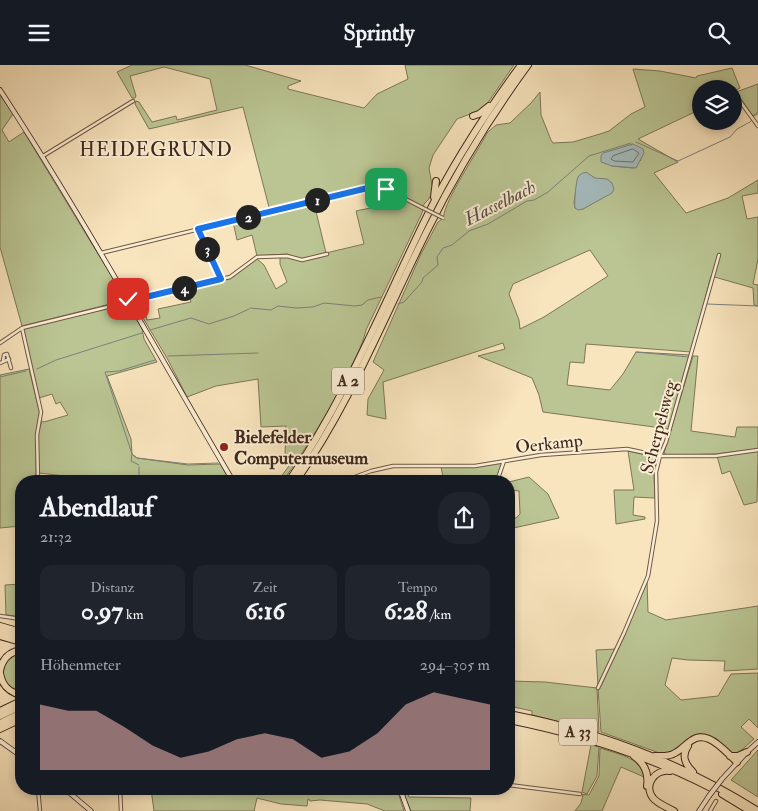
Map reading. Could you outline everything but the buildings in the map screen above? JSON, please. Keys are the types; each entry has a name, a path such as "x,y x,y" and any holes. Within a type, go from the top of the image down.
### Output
{"highway":[{"name":"A 2","path":"293,475 341,396 426,219 457,162 498,96 521,65"},
{"name":"A 2","path":"300,475 326,436 351,390 426,233 474,145 528,65"},
{"path":"473,116 484,110 498,96"},
{"path":"474,145 492,126"},
{"path":"426,219 426,212 435,195 436,181"},
{"path":"303,475 307,466"},
{"path":"0,626 15,630"},
{"path":"0,631 15,635"},
{"path":"0,635 15,640"},
{"path":"0,640 15,646"},
{"path":"15,651 3,661 0,672 2,682 7,689 15,693"},
{"path":"0,711 15,704"},
{"path":"0,716 15,710"},
{"name":"A 33","path":"515,716 596,737 647,754 758,811"},
{"path":"2,726 15,717"},
{"name":"A 33","path":"515,721 552,729 624,750 700,780 750,811"},
{"path":"2,726 15,722"},
{"path":"647,754 671,755 679,751 691,739 700,737 712,740 729,755 735,764"},
{"path":"700,780 684,760 685,750 694,741 703,740 712,744 735,764"},
{"path":"624,750 644,766 647,777 646,788 649,797 667,811"},
{"path":"729,755 735,757 746,752"},
{"path":"674,811 652,797 650,787 653,777 661,771 668,770 692,781 700,780"}],"street":[{"path":"0,90 43,156 101,253 230,475"},
{"path":"43,156 133,101"},
{"path":"742,104 758,126"},
{"path":"101,253 386,183 388,187 386,189"},
{"path":"376,186 386,189 443,219"},
{"path":"198,229 221,279"},
{"path":"0,343 22,328 232,276 258,257 287,256 302,260 327,254"},
{"name":"Scherpelsweg","path":"598,688 648,576 657,521 655,475 718,255"},
{"path":"22,328 41,412 37,435 38,475"},
{"path":"1,362 5,354 8,354 11,367"},
{"path":"1,362 9,359"},
{"name":"Oerkamp","path":"360,475 393,466 475,466 542,455 627,449 660,456 715,456 758,450"},
{"path":"499,475 504,461"},
{"path":"0,616 15,618"},
{"path":"0,741 15,752"},
{"path":"699,811 722,779 746,752 758,742"},
{"path":"515,786 580,794"},
{"path":"39,795 40,811"},
{"path":"72,795 91,811"},
{"path":"120,795 121,811"},
{"path":"402,795 408,811"},
{"path":"710,811 716,801"}],"green space":[{"path":"132,65 245,65 301,81 288,86 288,89 364,108 377,94 408,79 405,65 514,65 487,104 478,111 457,119 433,155 429,168 433,191 424,204 422,213 338,392 316,431 287,475 282,475 297,455 285,456 286,426 261,427 258,379 216,386 187,397 167,358 140,313 145,311 147,320 160,318 158,309 191,302 188,288 231,278 256,258 264,265 276,289 287,282 280,264 280,256 301,261 316,258 299,259 287,254 257,256 252,235 237,240 233,222 314,203 326,253 364,244 356,211 384,205 379,187 352,193 352,191 270,211 243,107 149,129 135,104 136,101 139,102 152,122 176,116 177,120 217,110 210,79 164,67 130,76 136,96 132,98 117,72"},
{"path":"732,68 737,80 692,80 692,113 638,139 678,162 654,173 686,213 728,198 758,180 758,193 742,196 747,219 758,217 758,259 753,284 758,285 758,306 754,305 753,288 711,276 691,352 586,344 584,363 570,362 567,385 610,390 623,374 636,352 690,355 669,429 543,412 532,378 478,356 505,349 503,343 383,382 386,419 367,415 368,399 384,370 373,362 421,254 438,222 442,219 444,220 444,213 448,203 487,133 496,125 510,123 540,92 541,115 551,140 553,143 573,142 609,131 631,114 645,107 633,69 660,71 696,78 697,76","holes":["633,144 641,160 633,168 612,166 607,163 619,149","584,173 595,178 602,198 583,209 575,208 574,202 578,178","590,250 608,276 544,317 520,329 519,320 509,294 513,284"]},
{"path":"758,84 758,112 753,116 742,100 742,90"},
{"path":"0,95 13,114 2,130 9,142 24,132 126,300 22,326 0,247"},
{"path":"128,303 142,329 144,339 157,362 107,376 131,439 132,454 137,458 188,465 220,464 226,475 56,475 39,473 38,433 42,421 68,415 60,402 56,404 52,394 39,398 23,329"},
{"path":"693,356 698,356 691,431 735,437 737,427 758,427 758,449 716,454 667,455 664,453"},
{"path":"29,369 40,414 36,433 36,475 15,475 15,527 0,528 0,375"},
{"path":"628,451 657,457 654,475 655,498 634,497 633,515 645,517 645,519 616,524 614,490 634,490"},
{"path":"758,451 757,502 744,505 730,471 722,474 717,456"},
{"path":"502,464 498,475 443,475 441,467 476,467"},
{"path":"529,477 548,494 559,518 515,528 515,518 520,514 519,491 515,491 515,480"},
{"path":"647,580 648,612 666,620 758,606 758,669 724,671 725,661 672,658 665,685 681,700 718,696 731,674 758,673 758,728 749,719 741,727 754,739 737,754 733,754 716,740 704,734 692,736 675,750 662,754 601,732 598,688 601,686 626,632"},
{"path":"15,584 15,616 6,615 5,585"},
{"path":"616,649 598,686 596,650"},
{"path":"15,655 15,691 11,690 2,675 4,665"},
{"path":"515,681 545,682 597,688 599,732 532,715 532,711 515,707"},
{"path":"591,745 599,747 597,776 587,794 582,792"},
{"path":"600,748 632,760 638,764 645,775 644,777 621,767 602,811 575,811 581,803 583,795 580,794 589,795 599,776"},
{"path":"758,750 758,797 731,780"},
{"path":"152,795 399,795 404,811 385,811 367,804 320,800 310,801 309,799 307,806 281,804 257,798 254,811 154,811"},
{"path":"404,795 408,795 409,797 471,798 470,811 411,811"}],"water":[{"path":"633,144 643,149 644,153 636,168 612,166 601,162 603,153"},
{"path":"586,172 595,178 607,179 612,183 614,189 612,193 578,210 575,208 577,179"}],"waterway":[{"name":"Hasselbach","path":"754,116 758,114"},
{"name":"Hasselbach","path":"636,142 678,161 730,137 737,129 752,120"},
{"name":"Hasselbach","path":"398,304 404,302 422,282 423,278 438,265 437,257 443,248 452,245 469,231 488,224 527,201 534,200 548,192 589,156 631,143"},
{"name":"Hasselbach","path":"250,308 271,310 278,306 313,307 324,303 355,306 381,297"},
{"path":"707,304 758,306"},
{"name":"Hasselbach","path":"150,330 191,318 209,324 249,309"},
{"name":"Hasselbach","path":"37,369 56,360 142,333"},
{"path":"692,345 695,335"},
{"path":"636,352 689,357"},
{"path":"168,356 258,353"},
{"path":"139,465 131,461 132,454 105,372 119,371 155,360"},
{"name":"Hasselbach","path":"0,377 26,371"},
{"path":"133,455 137,458 188,464 218,463"},
{"path":"139,467 139,475"}],"place":[{"name":"Bielefelder Computermuseum","path":"224,447"}],"district":[{"name":"HEIDEGRUND","path":"156,150"}],"route":[{"path":"128,299 129,301 221,279 198,229 376,186 386,189"}]}
